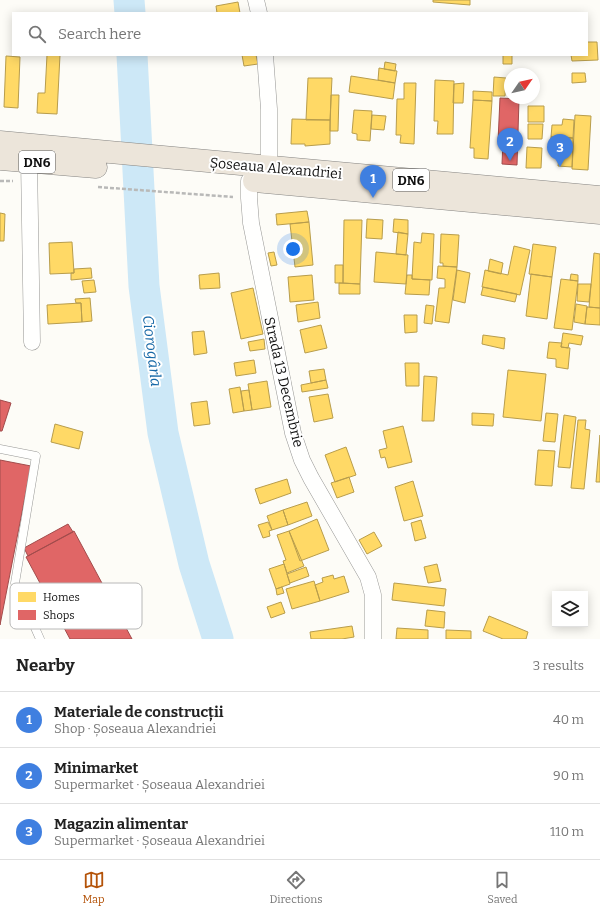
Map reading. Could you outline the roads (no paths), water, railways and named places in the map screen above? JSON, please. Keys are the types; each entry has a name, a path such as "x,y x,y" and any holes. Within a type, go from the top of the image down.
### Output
{"highway":[{"name":"Șoseaua Alexandriei","path":"0,142 70,156 224,180 600,213"},
{"name":"Șoseaua Alexandriei","path":"0,159 29,161 70,156"},
{"name":"Șoseaua Alexandriei","path":"224,180 269,168 600,197"}],"street":[{"path":"256,0 259,12"},
{"path":"265,56 269,109 269,168"},
{"path":"29,161 32,342"},
{"name":"Strada 13 Decembrie","path":"249,181 248,198 251,223 293,433 302,460 311,478 368,577 373,595 373,639"}],"lane":[{"path":"0,449 36,456 15,583"},
{"path":"36,629 40,639"}],"waterway":[{"name":"Ciorogârla","path":"129,0 130,12"},
{"name":"Ciorogârla","path":"132,56 144,286 163,433 194,564 218,639"}],"place":[{"name":"Minimarket","path":"510,161"},
{"name":"Magazin alimentar","path":"560,167"},
{"name":"Materiale de construcții","path":"373,198"}]}
